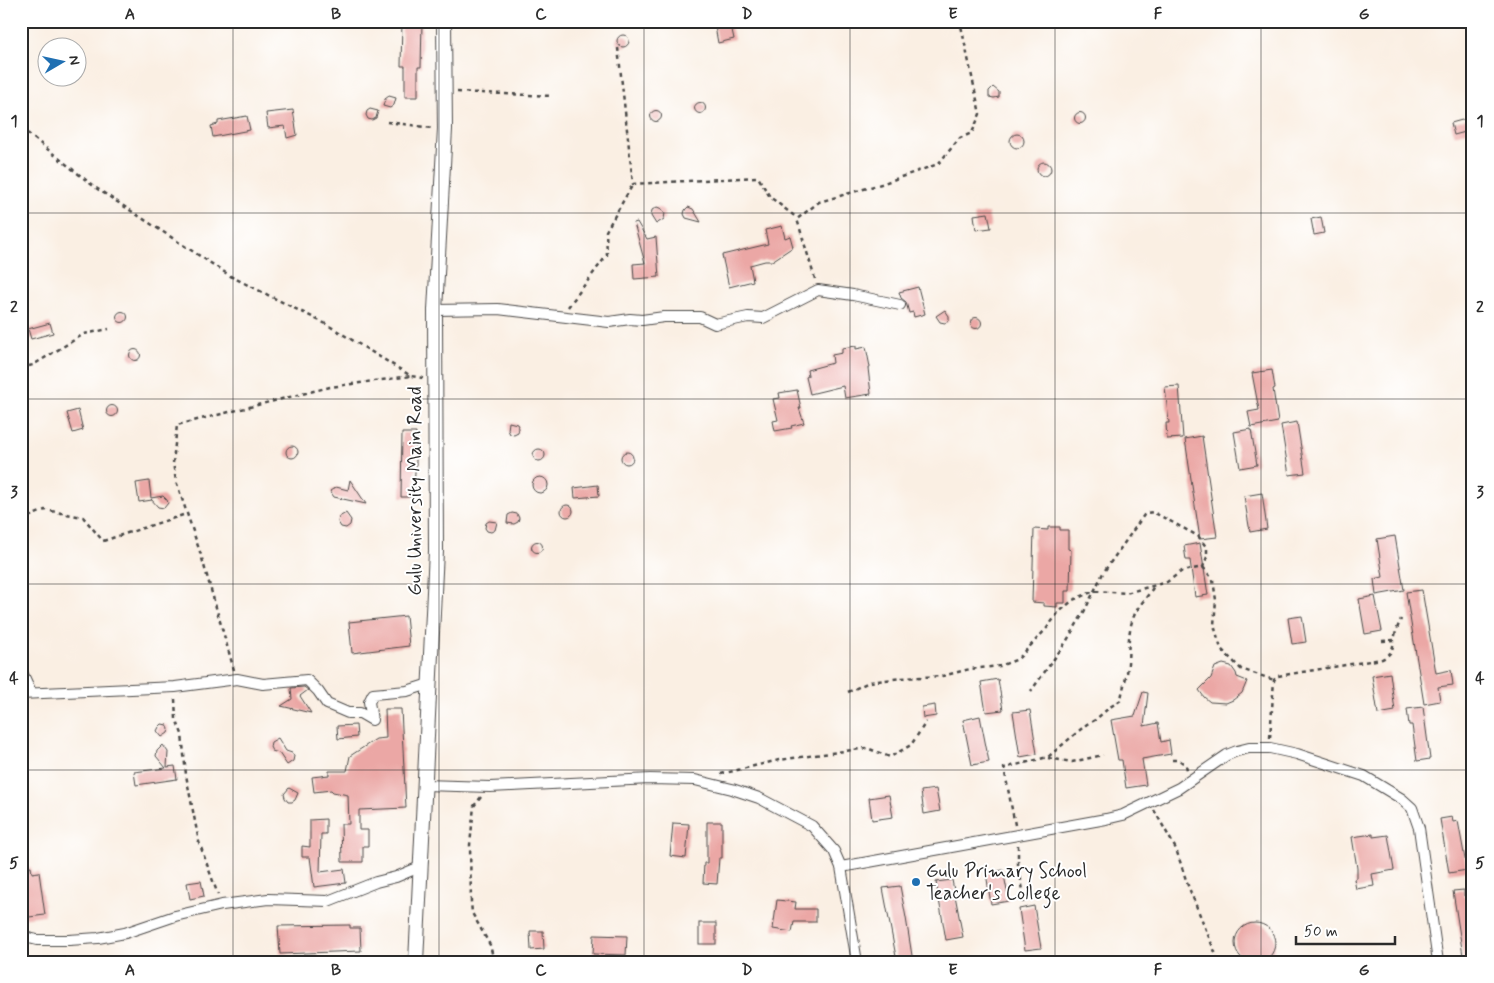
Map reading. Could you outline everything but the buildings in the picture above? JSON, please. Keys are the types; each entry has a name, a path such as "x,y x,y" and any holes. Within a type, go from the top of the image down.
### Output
{"street":[{"name":"Gulu University Main Road","path":"416,962 436,551 435,310 445,129 444,21"},
{"path":"435,310 498,309 609,322 664,317 700,317 715,324 748,317 763,318 818,290 900,305"},
{"path":"21,670 26,693 175,687 237,679 263,684 308,680 327,704 348,713 360,713 372,720 369,702 373,694 407,691 429,684"},
{"path":"841,867 1106,820 1149,803 1179,788 1237,750 1270,748 1297,754 1364,776 1402,799 1412,808 1419,828 1438,962"},
{"path":"424,785 490,786 650,779 695,780 732,789 758,798 812,826 834,851 841,867 857,962"},
{"path":"21,936 37,940 98,938 124,933 176,916 222,905 268,899 328,901 422,866"}],"path":[{"path":"797,218 819,202 881,184 938,164 960,138 972,133 980,114 960,21"},
{"path":"562,315 607,255 606,232 633,184 618,48"},
{"path":"445,91 552,96"},
{"path":"387,122 445,129"},
{"path":"21,128 96,188 224,272 326,324 411,376"},
{"path":"633,184 758,177 770,197 797,218 818,290"},
{"path":"21,368 33,365 84,334 109,329"},
{"path":"237,679 201,555 176,481 174,463 177,425 330,387 411,376 435,380"},
{"path":"21,520 45,510 83,517 103,541 186,514"},
{"path":"1031,691 1066,642 1084,612 1103,573 1144,515 1150,512 1198,536 1207,548 1207,558 1203,567"},
{"path":"848,692 869,682 942,676 970,669 1000,666 1018,659 1047,628 1058,613 1073,600 1094,591 1126,593 1167,582 1182,571 1203,567"},
{"path":"1203,567 1213,580 1216,600 1214,625 1221,649 1242,669 1274,680"},
{"path":"1003,770 1005,767 1034,762 1048,757 1087,724 1121,700 1122,688 1127,674 1128,643 1133,617 1140,604 1151,593 1155,584"},
{"path":"1270,748 1274,680 1278,676 1382,660 1393,650 1396,631 1401,619"},
{"path":"1382,641 1394,640"},
{"path":"175,687 176,719 182,734 186,775 199,842 222,905"},
{"path":"695,780 779,760 867,748 890,757 911,744 926,722"},
{"path":"1048,757 1072,762 1103,755"},
{"path":"1172,760 1179,760 1186,764 1188,772 1195,777"},
{"path":"490,786 474,806 470,845 472,913 490,945 493,957 492,962"},
{"path":"1149,803 1161,820 1176,849 1187,883 1217,957"}],"place":[{"name":"Gulu Primary School Teacher's College","path":"916,882"}]}
